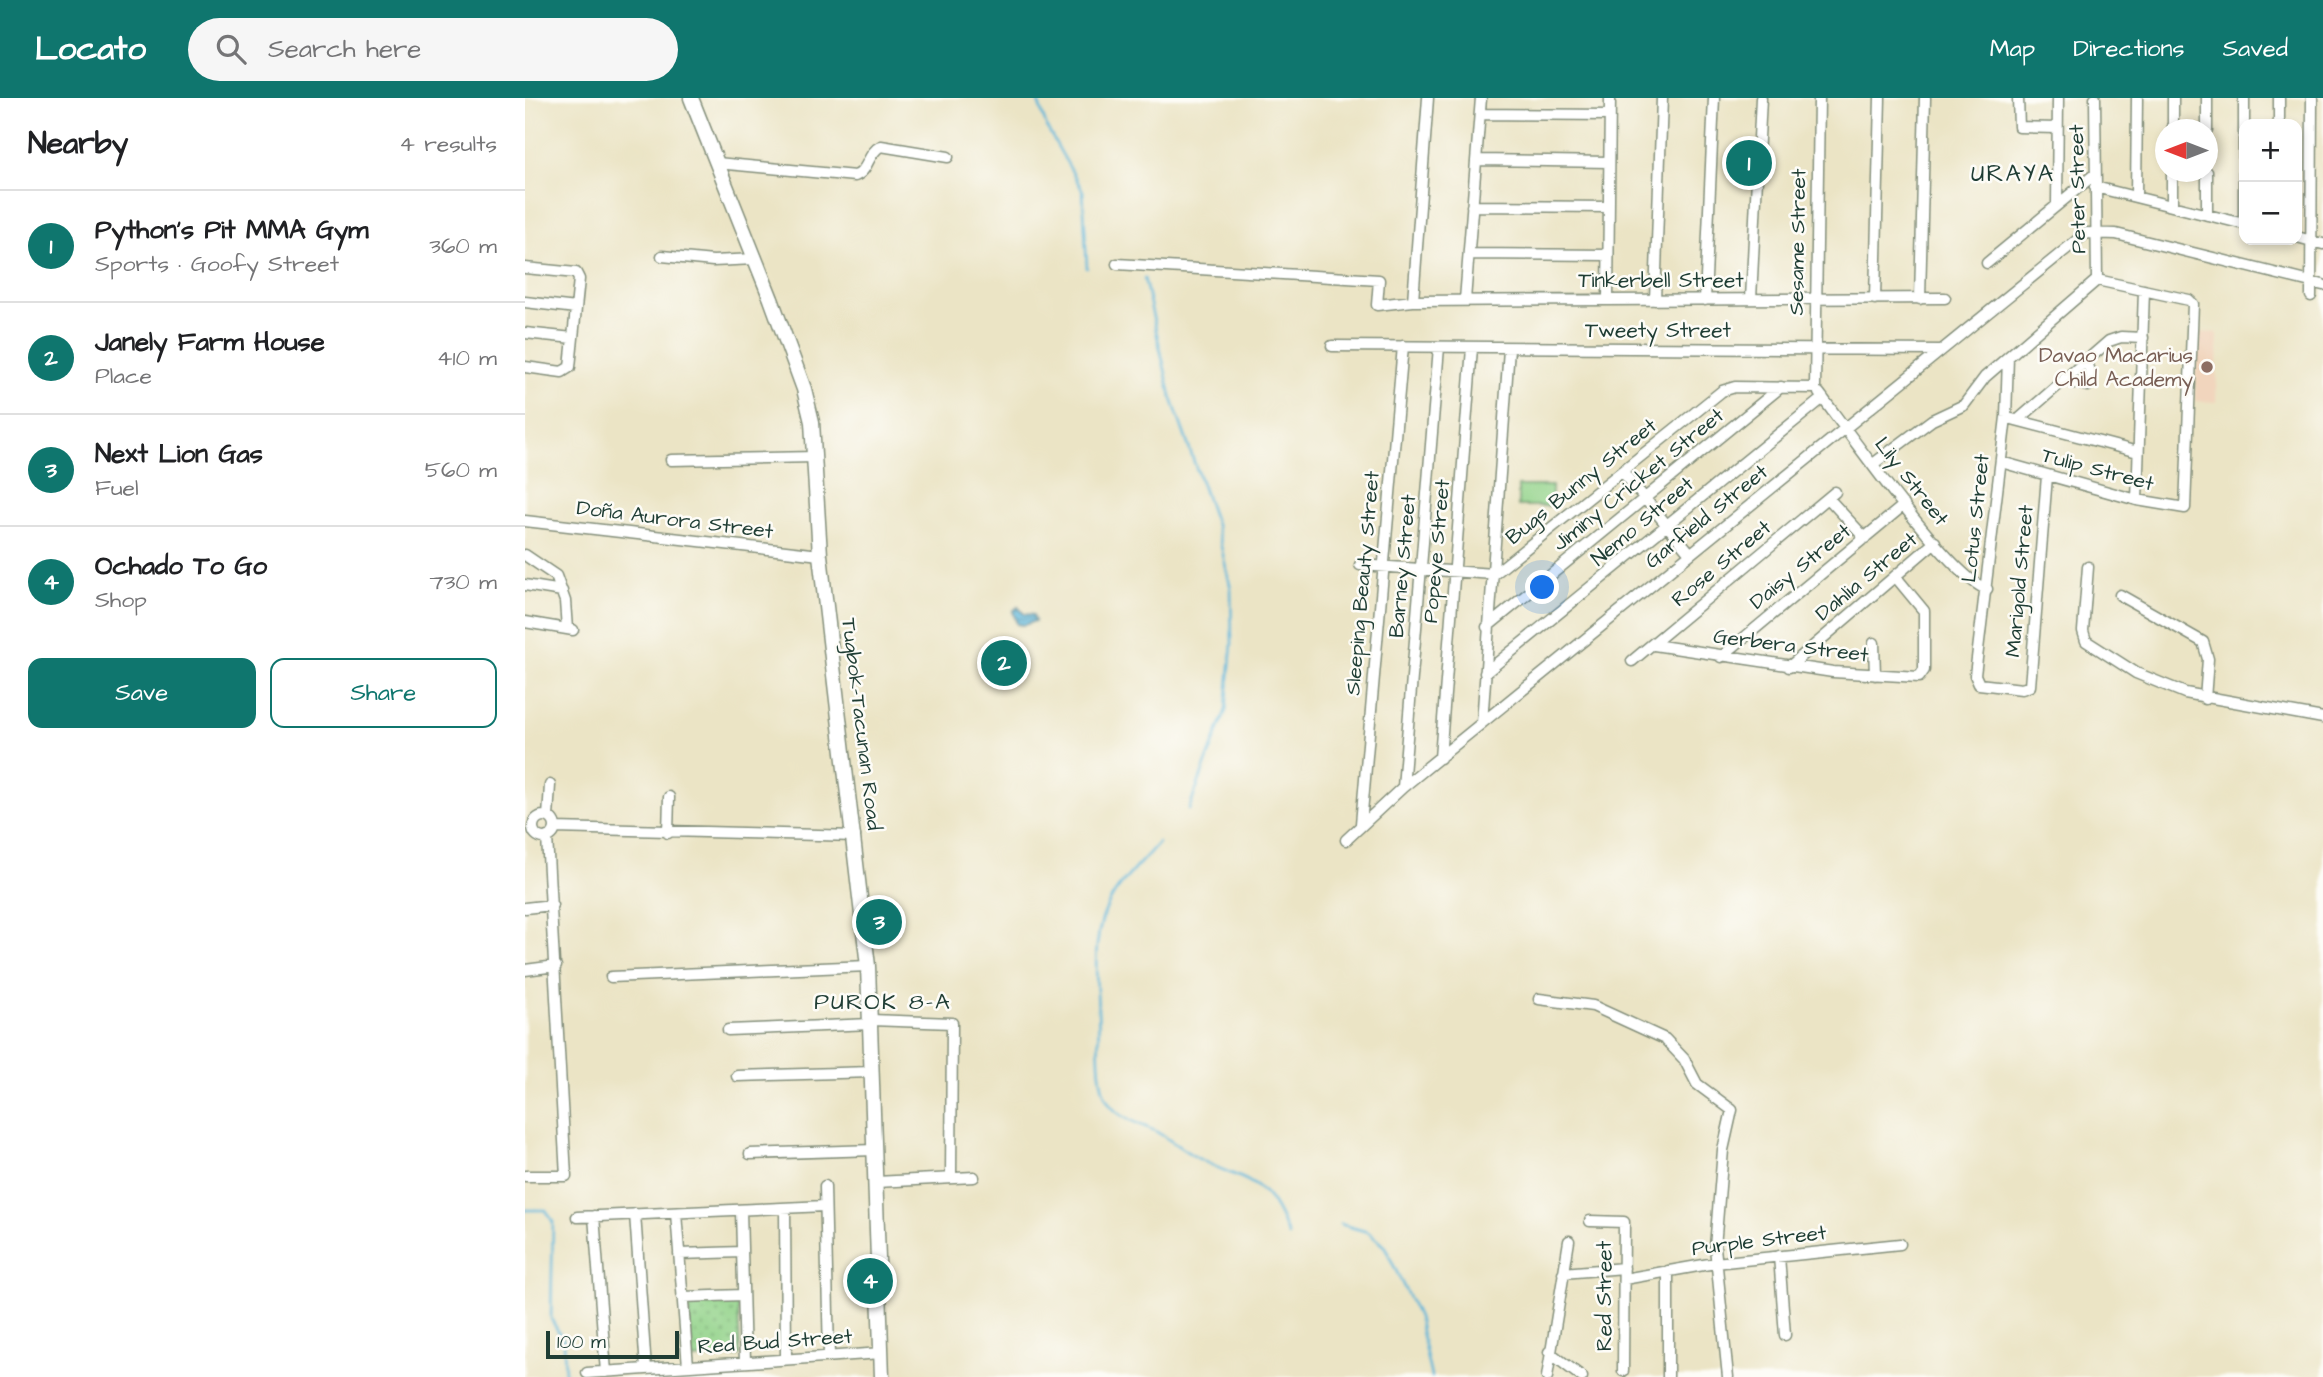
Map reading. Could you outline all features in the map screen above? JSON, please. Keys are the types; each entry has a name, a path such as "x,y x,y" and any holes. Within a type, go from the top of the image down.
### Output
{"street":[{"name":"Tugbok-Tacunan Road","path":"691,98 804,389 812,422 820,555 868,966 883,1377"},
{"path":"1413,301 1428,98"},
{"path":"1465,300 1481,98"},
{"path":"1608,300 1609,98"},
{"path":"1655,300 1662,98"},
{"path":"1705,300 1714,98"},
{"path":"1751,299 1761,98"},
{"name":"Sesame Street","path":"1815,388 1814,299 1819,98"},
{"path":"1875,299 1880,98"},
{"path":"1920,299 1925,98"},
{"path":"2018,98 2019,127 2057,128"},
{"path":"2057,98 2057,204"},
{"name":"Peter Street","path":"2095,98 2097,280"},
{"path":"2136,197 2137,98"},
{"path":"2173,98 2173,119"},
{"path":"2207,98 2207,119"},
{"path":"2244,98 2244,182"},
{"path":"2279,98 2279,119"},
{"path":"2311,296 2312,98"},
{"path":"1479,114 1609,115"},
{"path":"717,163 855,176 863,170 871,152 881,146 949,157"},
{"path":"1476,160 1609,162"},
{"path":"1987,263 2095,174"},
{"path":"2172,182 2172,206"},
{"path":"2207,182 2207,215"},
{"path":"2095,187 2239,223"},
{"path":"1472,206 1608,207"},
{"path":"2095,231 2323,285"},
{"name":"Garfield Street","path":"1346,840 1403,787 1690,553 2082,235 2095,231"},
{"path":"2302,238 2323,244"},
{"path":"1469,254 1608,255"},
{"path":"662,256 713,261 755,259"},
{"name":"Tinkerbell Street","path":"1117,264 1380,280 1377,305 1465,300 1945,299"},
{"path":"525,281 526,268 577,274 569,369 562,372 525,367"},
{"path":"1873,464 1932,420 1964,405 1986,377 2097,280 2144,290 2137,500"},
{"name":"Tulip Street","path":"2001,462 2137,500 2185,508 2192,303 2144,290"},
{"path":"525,302 576,308"},
{"path":"525,332 573,338"},
{"path":"2018,420 2086,359 2114,338 2143,338"},
{"name":"Tweety Street","path":"1332,346 1941,350"},
{"name":"Sleeping Beauty Street","path":"1361,824 1403,346"},
{"name":"Barney Street","path":"1403,787 1439,347"},
{"name":"Popeye Street","path":"1440,758 1472,348"},
{"path":"1482,723 1490,575 1509,349"},
{"name":"Lotus Street","path":"1977,682 2006,417 2008,357"},
{"path":"2065,377 2091,390 2086,359"},
{"name":"Jiminy Cricket Street","path":"1487,627 1781,387"},
{"name":"Bugs Bunny Street","path":"1490,575 1506,567 1725,389 1815,388"},
{"name":"Lily Street","path":"1815,388 1935,542 1970,582 1987,589"},
{"name":"Nemo Street","path":"1485,673 1823,398"},
{"path":"2006,417 2138,452"},
{"path":"671,460 815,457"},
{"path":"1622,471 1690,553"},
{"name":"Marigold Street","path":"1977,682 2028,688 2047,476"},
{"name":"Rose Street","path":"1632,661 1831,495 1865,538"},
{"name":"Daisy Street","path":"1721,657 1904,505"},
{"name":"Doña Aurora Street","path":"525,521 820,555"},
{"name":"Dahlia Street","path":"1789,667 1935,542"},
{"path":"525,555 551,571 562,591 570,630 525,622"},
{"path":"1360,565 1490,575"},
{"path":"2088,567 2083,631 2085,641 2146,678 2205,699 2323,718"},
{"name":"Gerbera Street","path":"1654,645 1789,667 1916,677 1923,674 1924,611 1895,576"},
{"path":"525,584 562,591"},
{"path":"2120,595 2203,642 2209,659 2205,699"},
{"path":"1874,643 1875,675"},
{"path":"525,1176 566,1176 552,905 551,832 548,817 550,785"},
{"path":"668,832 669,797"},
{"path":"548,817 536,819 529,829 537,835 551,832 668,832 855,839"},
{"path":"525,908 552,905"},
{"path":"525,970 555,966"},
{"path":"611,978 868,966"},
{"path":"1539,999 1593,1006 1665,1039 1684,1059 1697,1084 1732,1110 1721,1166 1715,1263 1728,1377"},
{"path":"727,1030 871,1022 952,1023 951,1177"},
{"path":"737,1076 873,1072"},
{"path":"750,1154 875,1150"},
{"path":"876,1182 974,1177"},
{"path":"825,1186 829,1356"},
{"path":"577,1217 825,1206"},
{"path":"785,1208 786,1359"},
{"path":"741,1210 745,1362"},
{"path":"676,1213 688,1366"},
{"path":"635,1214 646,1369"},
{"path":"594,1216 606,1372"},
{"name":"Red Street","path":"1590,1221 1624,1222 1623,1371"},
{"path":"1547,1377 1569,1241"},
{"name":"Purple Street","path":"1563,1273 1668,1271 1715,1263 1900,1244"},
{"path":"679,1254 742,1252"},
{"path":"1779,1256 1785,1335"},
{"path":"1668,1271 1668,1377"},
{"path":"683,1297 743,1295"},
{"path":"1549,1352 1583,1377"},
{"name":"Red Bud Street","path":"587,1373 882,1353"}],"shaded area":[{"name":"Davao Macarius Child Academy","path":"2197,332 2218,333 2216,402 2195,401"},
{"path":"894,905 897,933 870,936 867,908"}],"green space":[{"path":"1518,486 1552,486 1552,506 1518,506"},
{"path":"738,1300 740,1356 692,1359 688,1302"}],"water":[{"path":"1018,607 1024,614 1033,615 1035,621 1024,625 1017,624 1013,611"}],"waterway":[{"path":"1037,98 1047,128 1083,191 1087,268"},
{"path":"1144,278 1171,396 1216,525 1231,589 1232,644 1226,710 1189,809"},
{"path":"1158,843 1113,896 1101,923 1096,966 1099,1068 1103,1090 1111,1106 1122,1116 1155,1131 1201,1160 1244,1179 1264,1192 1288,1236"},
{"path":"525,1210 546,1210 553,1222 551,1319 564,1341 565,1377"},
{"path":"1340,1224 1368,1232 1385,1247 1418,1317 1431,1377"}],"place":[{"name":"Python's Pit MMA Gym","path":"1749,163"},
{"name":"Davao Macarius Child Academy","path":"2207,367"},
{"name":"Janely Farm House","path":"1004,663"},
{"name":"Next Lion Gas","path":"879,922"},
{"name":"Ochado To Go","path":"870,1281"}],"district":[{"name":"URAYA","path":"2013,173"},
{"name":"PUROK 8-A","path":"883,1001"}]}
